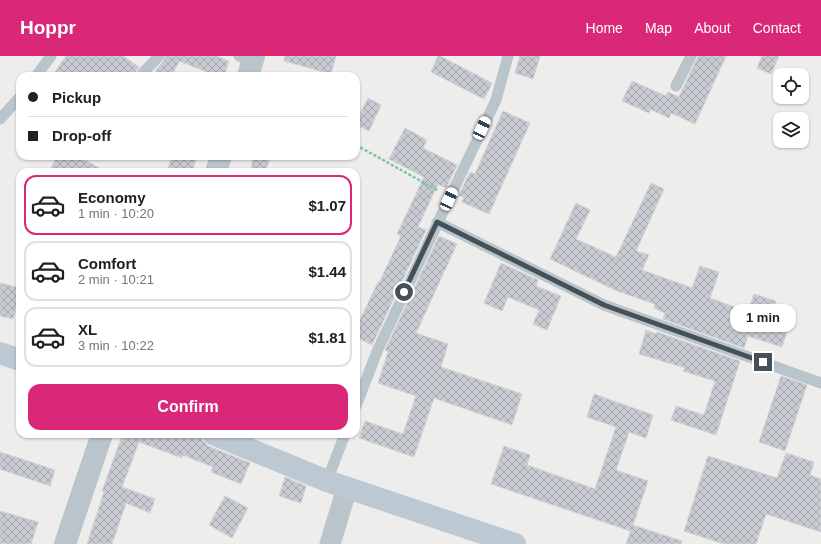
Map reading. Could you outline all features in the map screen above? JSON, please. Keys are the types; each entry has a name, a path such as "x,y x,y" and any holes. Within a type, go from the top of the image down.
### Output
{"main road":[{"path":"0,353 16,359"},
{"path":"223,438 327,481 514,544"}],"street":[{"path":"65,544 101,438"},
{"path":"330,544 347,488"}],"lane":[{"path":"39,72 51,56"},
{"path":"144,72 159,56"},
{"path":"360,396 378,349 496,100 508,56"},
{"path":"676,86 691,56"},
{"path":"0,119 16,101"},
{"path":"437,222 604,305 821,383"},
{"path":"327,481 343,438"}],"path":[{"path":"360,147 431,186 449,199"}],"building":[{"path":"66,56 123,56 139,67 136,72 55,72"},
{"path":"166,56 216,56 229,61 225,72 207,72 179,61 174,72 155,72"},
{"path":"285,56 336,56 332,72 324,72 284,61"},
{"path":"438,56 492,83 484,99 431,72"},
{"path":"520,56 540,56 533,79 515,73"},
{"path":"698,56 726,56 695,124 671,113 669,118 650,109 649,113 622,101 632,81 666,96 668,92 679,97"},
{"path":"762,56 779,56 771,74 757,68"},
{"path":"368,98 381,105 369,131 360,127 360,114"},
{"path":"503,111 530,123 489,214 462,202 464,198 459,195 470,172 475,174"},
{"path":"405,128 427,140 423,148 457,165 446,188 438,184 418,227 426,230 372,345 360,339 360,320 401,236 397,234 424,177 389,159"},
{"path":"55,160 85,160 99,168 51,168"},
{"path":"171,160 196,160 193,168 168,168"},
{"path":"253,160 270,160 266,168 251,168"},
{"path":"651,183 664,189 636,251 649,255 642,270 692,288 700,266 719,272 710,298 748,312 754,294 776,301 771,315 790,322 782,347 748,336 744,348 663,319 665,313 654,308 655,304 617,291 550,259 576,203 590,210 576,239 616,257"},
{"path":"439,236 457,244 416,333 448,344 441,367 522,394 512,425 434,398 414,457 359,438 365,421 403,434 416,396 378,383 388,352 385,350"},
{"path":"501,263 538,280 536,286 561,296 547,330 533,324 539,310 508,297 502,311 484,303"},
{"path":"0,283 16,287 16,308 13,319 0,316"},
{"path":"646,330 656,334 657,332 740,361 716,435 671,420 676,406 704,415 715,381 683,371 685,368 639,354"},
{"path":"781,376 807,385 785,451 759,442"},
{"path":"594,394 653,415 646,438 629,432 616,470 648,481 633,525 682,541 681,544 626,544 631,530 630,531 491,484 504,446 530,455 527,465 595,489 616,427 587,417"},
{"path":"121,438 202,438 208,446 250,463 241,484 211,472 213,467 183,455 182,458 139,442 122,487 155,499 150,513 126,503 112,544 87,544 104,492 102,491"},
{"path":"0,452 55,470 50,486 0,469"},
{"path":"786,453 814,462 810,475 821,479 821,532 766,514 756,544 724,544 684,531 708,456 777,478"},
{"path":"285,477 306,486 301,503 279,496"},
{"path":"225,496 248,508 232,538 209,525"},
{"path":"0,511 38,522 31,544 0,544"}],"route":[{"path":"404,292 437,222 604,305 763,362"}]}
